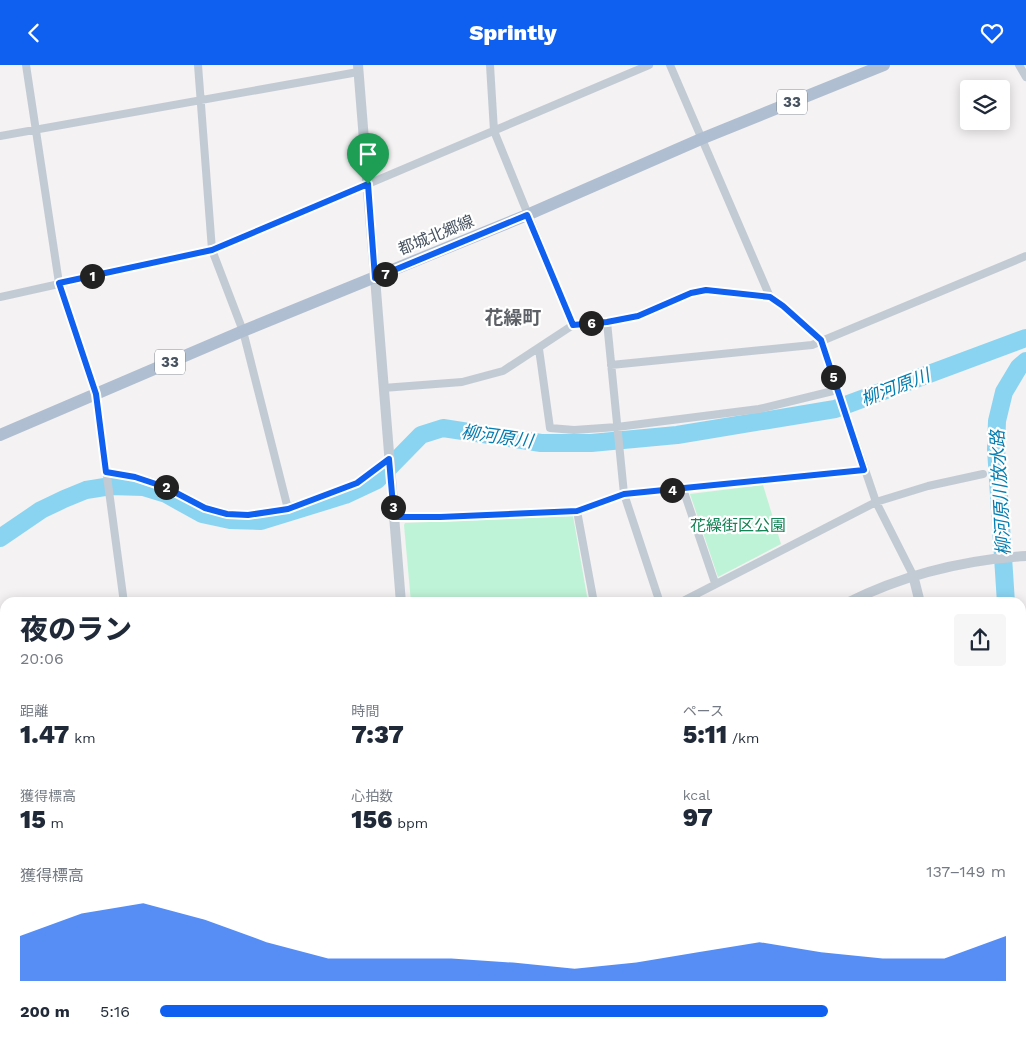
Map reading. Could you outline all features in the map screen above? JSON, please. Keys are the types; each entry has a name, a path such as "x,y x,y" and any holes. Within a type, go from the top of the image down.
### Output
{"main road":[{"name":"都城北郷線","path":"0,435 243,331 527,215 701,139 884,65"}],"street":[{"path":"26,65 59,283 96,394 123,597"},
{"path":"198,65 212,250 243,331 288,509"},
{"path":"490,65 494,131 573,325"},
{"path":"0,297 212,250 649,65"},
{"path":"670,65 770,297"},
{"path":"1018,65 1026,77"},
{"path":"0,137 200,100 358,68 401,597"},
{"path":"611,365 812,345 1026,256"},
{"path":"383,389 462,382 503,371 573,325 607,322 638,316 691,293 706,290 770,297 821,340 876,502 913,575 918,597"},
{"path":"607,322 624,494 658,597"},
{"path":"539,349 550,428 574,430 617,429 759,409 838,393"},
{"path":"107,476 135,477 165,487 205,508 227,514 248,515 288,509 357,483 389,459"},
{"path":"394,517 440,517 577,511 624,494 864,470"},
{"path":"690,597 876,502 928,486 983,474"},
{"path":"683,489 715,583"},
{"path":"577,511 593,597"},
{"path":"859,597 913,575 991,558 1026,556"}],"green space":[{"name":"花繰街区公園","path":"763,485 781,544 718,577 690,494"},
{"path":"573,516 587,597 411,597 405,523"}],"waterway":[{"name":"柳河原川","path":"0,538 41,510 64,499 86,490 111,486 143,487 166,494 202,514 230,520 261,521 345,495 377,480 421,435 443,428 541,443 591,443 677,435 835,409 1026,338"},
{"name":"柳河原川放水路","path":"1006,597 996,449 997,421 1004,392 1019,367 1026,361"}],"district":[{"name":"花繰町","path":"513,317"}],"route":[{"path":"368,184 375,278 527,215 573,325 607,322 638,316 691,293 706,290 770,297 821,340 864,470 624,494 577,511 440,517 394,517 389,459 357,483 288,509 248,515 227,514 205,508 165,487 135,477 106,472 96,394 59,283 212,250 368,184"}]}
